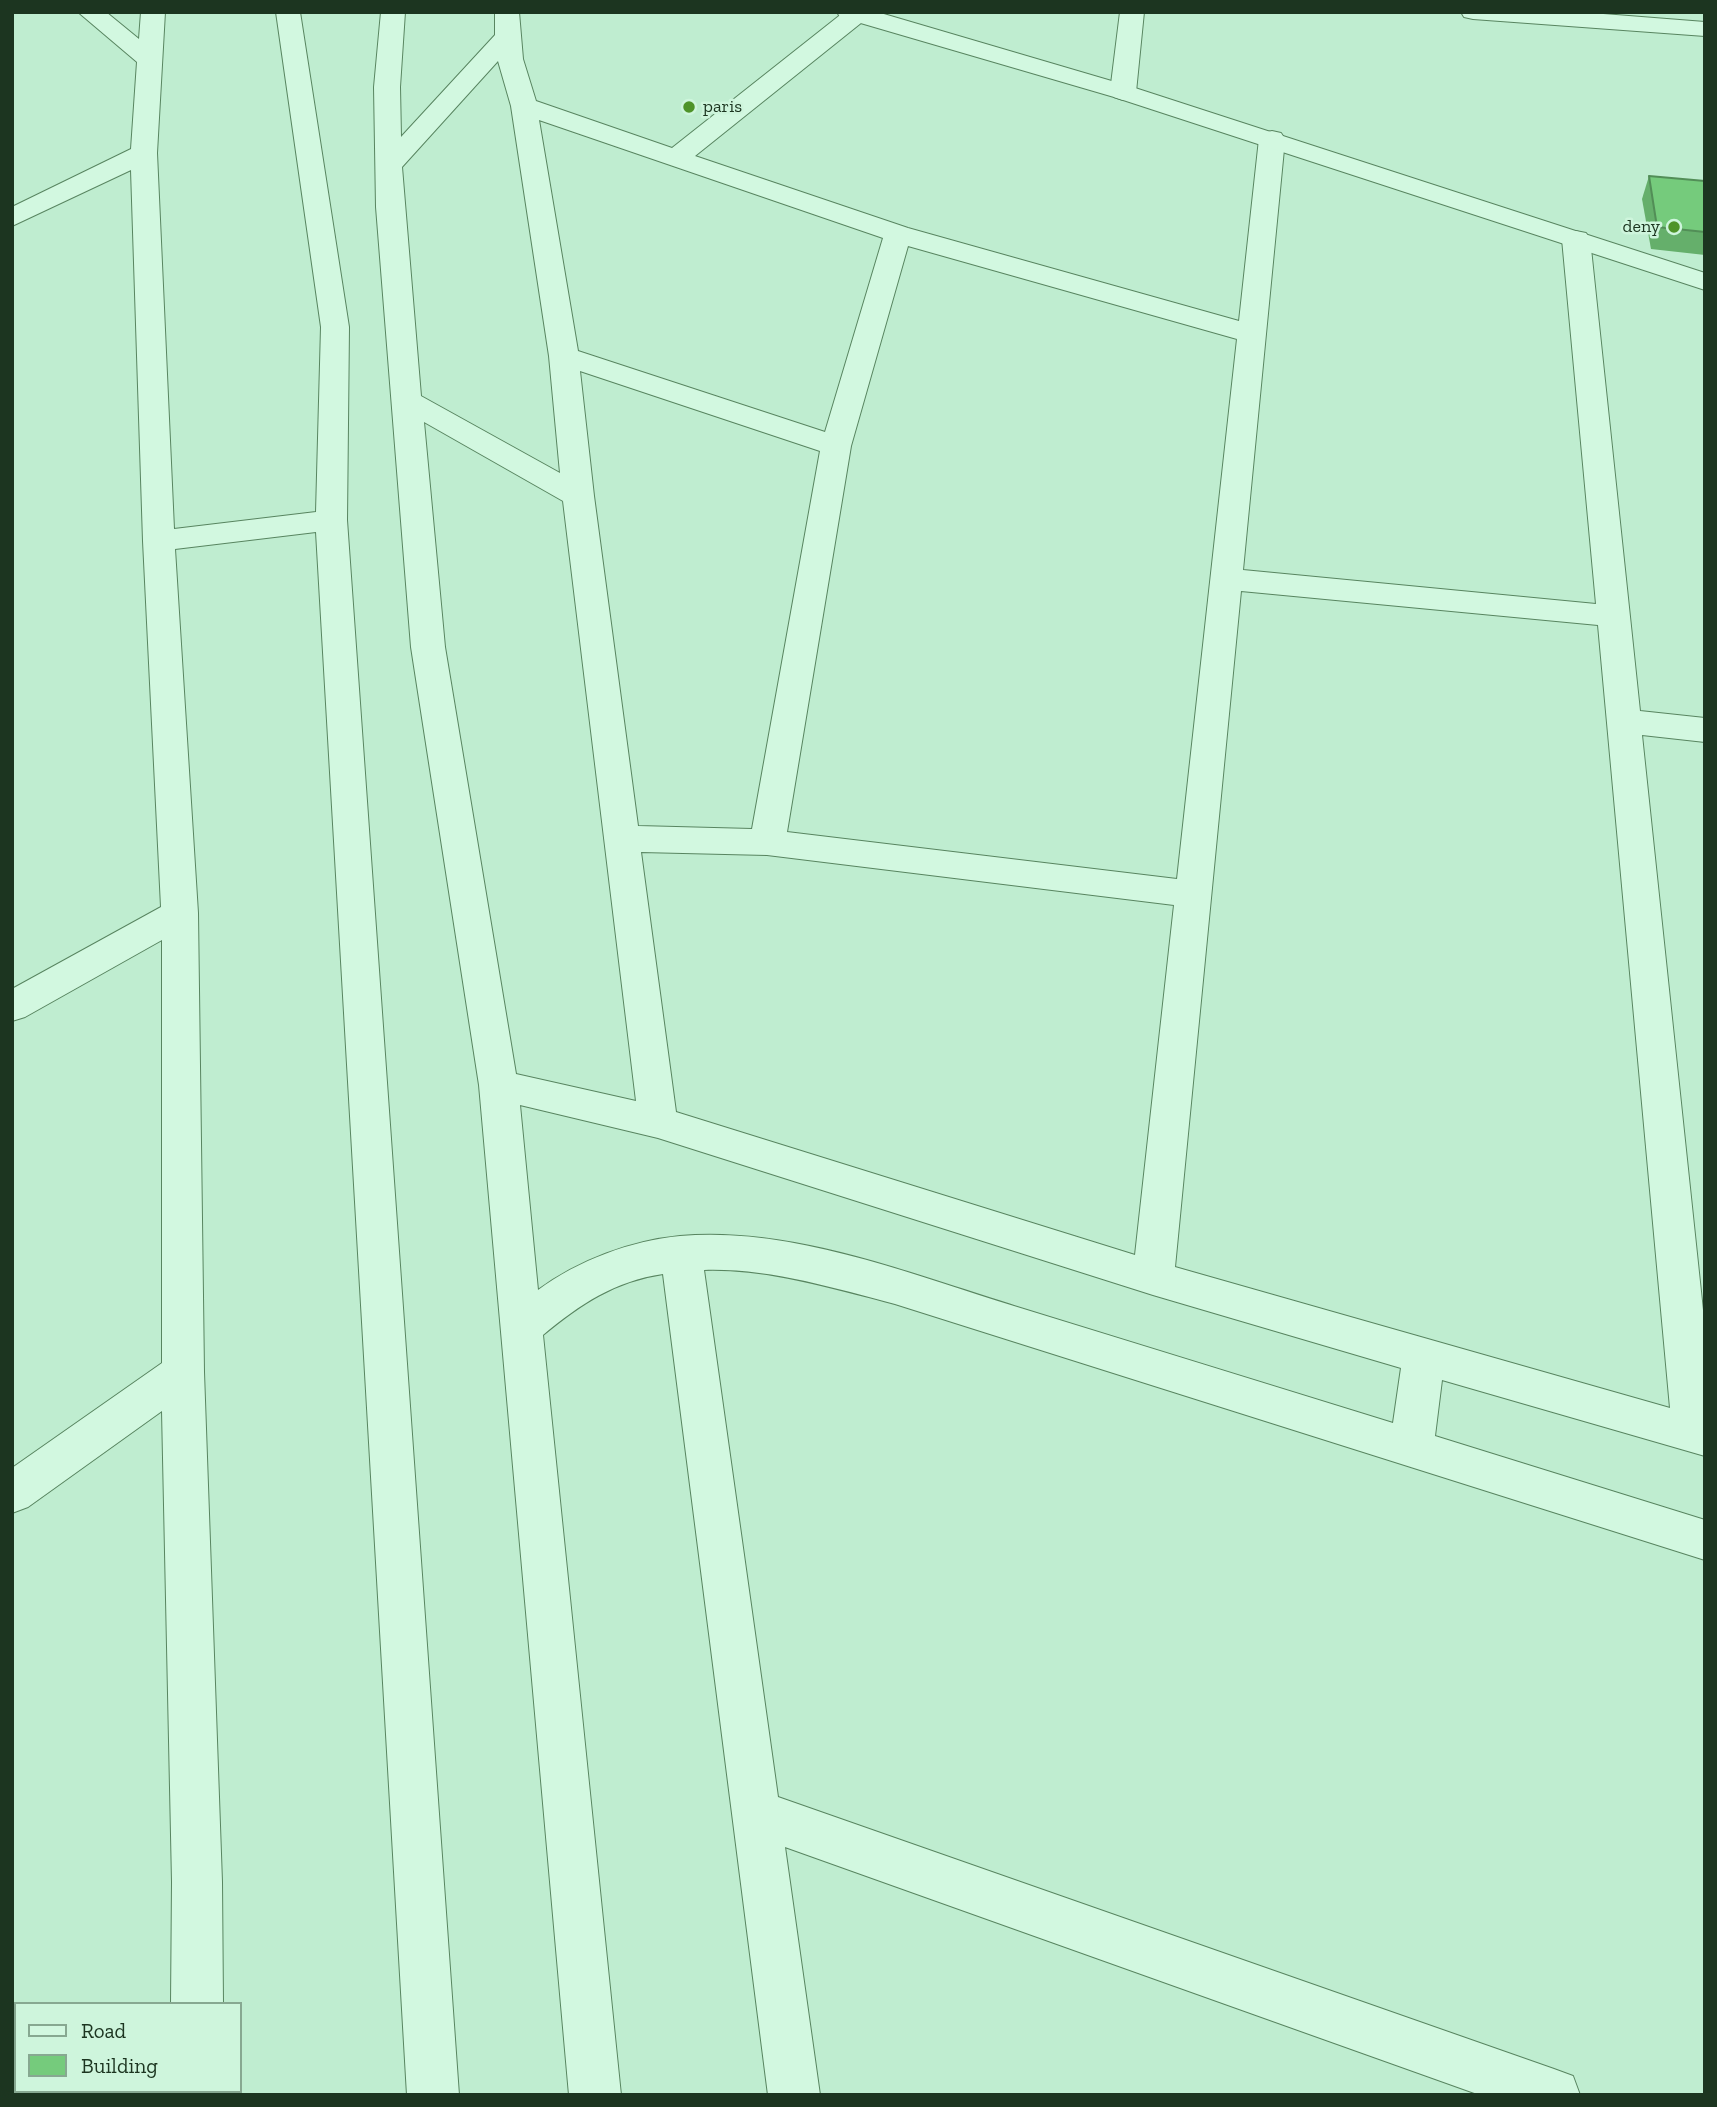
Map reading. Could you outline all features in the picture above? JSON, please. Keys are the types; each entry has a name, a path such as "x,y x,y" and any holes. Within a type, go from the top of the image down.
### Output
{"street":[{"path":"90,12 149,60"},
{"path":"153,12 144,153 159,541 180,913 183,1372 197,1882 197,2002"},
{"path":"288,12 335,327 331,520 433,2095"},
{"path":"393,12 387,87 390,207 428,647 498,1085 595,2095"},
{"path":"1123,92 1132,12"},
{"path":"1473,12 1705,29"},
{"path":"676,158 853,13 1123,92 1272,139 1705,282"},
{"path":"390,165 507,24"},
{"path":"507,24 524,106 564,356 578,496 624,839 658,1122"},
{"path":"524,106 898,234 1251,334"},
{"path":"1153,1278 1272,139"},
{"path":"17,207 144,153"},
{"path":"767,842 836,446 898,234"},
{"path":"498,1085 658,1122 1153,1278 1699,1435 1623,721 1576,239"},
{"path":"564,356 836,446"},
{"path":"407,400 578,496"},
{"path":"159,541 331,520"},
{"path":"1226,579 1613,616"},
{"path":"1623,721 1705,730"},
{"path":"624,839 767,842 1193,894"},
{"path":"12,1007 180,913"},
{"path":"522,1327 565,1293 605,1271 681,1253 765,1255 895,1287 1705,1540"},
{"path":"681,1253 793,2095"},
{"path":"1412,1447 1424,1355"},
{"path":"12,1493 183,1372"},
{"path":"757,1813 1470,2078 1554,2095"}],"building":[{"path":"1649,176 1705,181 1705,232 1657,227"}],"place":[{"name":"paris","path":"689,107"},
{"name":"deny","path":"1674,227"}]}
